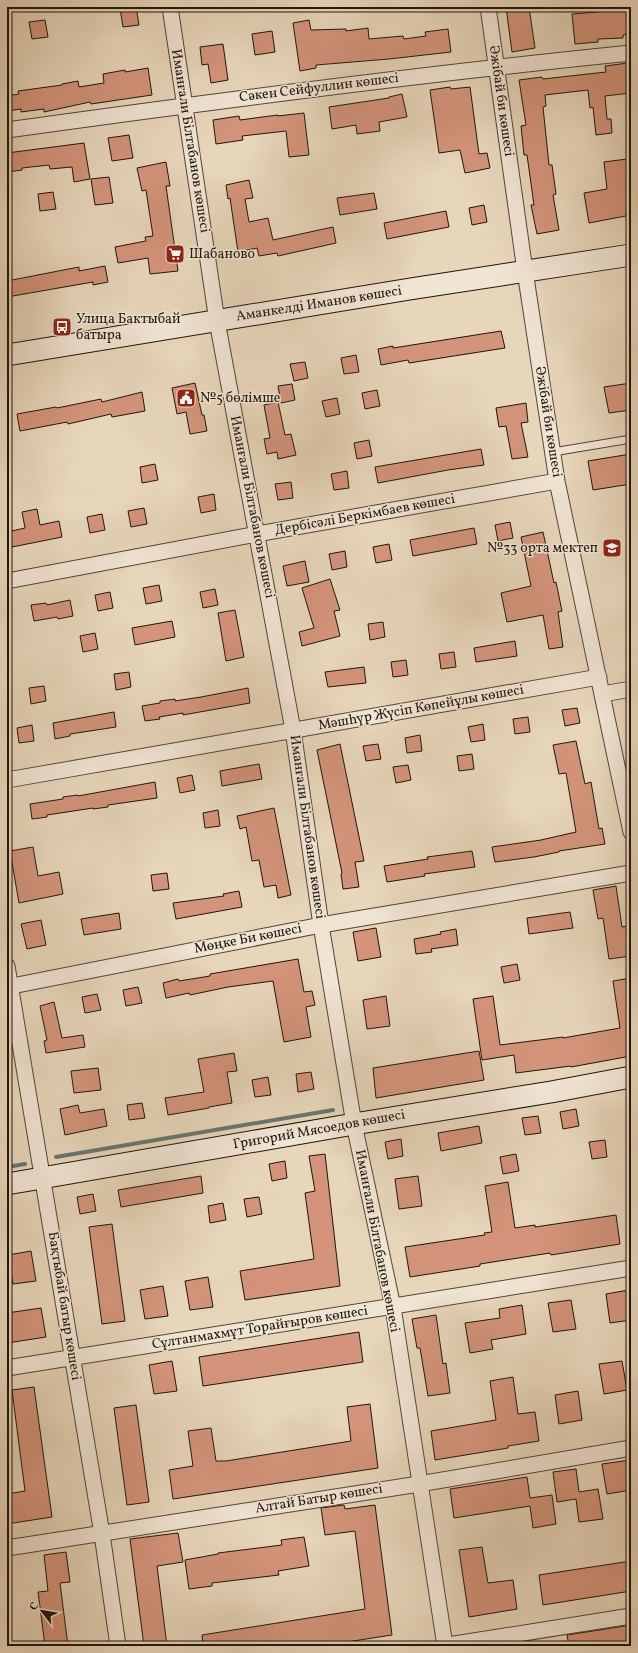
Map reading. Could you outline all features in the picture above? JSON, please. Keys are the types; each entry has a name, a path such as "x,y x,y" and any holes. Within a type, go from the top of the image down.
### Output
{"main road":[{"name":"Аманкелді Иманов көшесі","path":"7,355 631,255"},
{"name":"Григорий Мясоедов көшесі","path":"7,1184 354,1124 551,1092 631,1077"}],"street":[{"name":"Иманғали Білтабанов көшесі","path":"170,7 217,321 293,730 321,925 354,1124 393,1307 444,1646"},
{"name":"Әжібай би көшесі","path":"488,7 525,271 557,481 631,832"},
{"name":"Сәкен Сейфуллин көшесі","path":"7,130 185,105 496,67 631,53"},
{"name":"Дербісәлі Беркімбаев көшесі","path":"7,581 257,534 557,481"},
{"name":"Мәшһүр Жүсіп Көпейұлы көшесі","path":"7,780 599,677"},
{"path":"603,694 631,689"},
{"name":"Мөңке Би көшесі","path":"9,987 321,925 631,873"},
{"name":"Бақтыбай батыр көшесі","path":"7,966 9,987 43,1178 102,1534 118,1646"},
{"name":"Сұлтанмахмұт Торайғыров көшесі","path":"7,1368 631,1268"},
{"name":"Алтай Батыр көшесі","path":"7,1548 419,1484 631,1448"},
{"path":"444,1646 631,1616"}],"lane":[{"path":"553,452 631,439"}],"building":[{"path":"136,7 139,25 123,27 120,8"},
{"path":"506,7 529,7 535,48 512,52"},
{"path":"631,7 631,34 623,35 623,38 598,39 598,42 575,44 572,14 598,12 598,9"},
{"path":"45,20 48,37 32,39 29,22"},
{"path":"309,20 311,30 346,29 346,31 368,28 369,39 403,36 404,39 426,36 425,32 448,29 451,52 316,65 316,68 300,71 293,23"},
{"path":"272,31 275,52 255,55 252,34"},
{"path":"223,44 228,80 211,83 208,64 202,65 200,47"},
{"path":"628,63 631,93 605,96 607,119 611,119 612,133 596,135 593,107 590,108 588,90 545,95 546,106 543,107 549,165 552,165 556,194 553,195 559,230 537,234 531,205 534,205 527,155 524,155 521,126 526,125 519,80 542,77 543,79 606,72 605,66"},
{"path":"148,68 152,95 91,104 90,102 44,112 44,109 21,112 21,109 7,111 7,96 19,94 18,91 62,85 78,81 79,87 104,83 103,74"},
{"path":"450,87 451,89 470,87 479,154 487,153 490,168 465,173 460,150 439,153 430,90"},
{"path":"402,94 407,117 379,122 380,131 357,134 356,125 332,129 329,107 389,98"},
{"path":"304,113 309,155 289,157 286,131 242,136 243,140 216,144 213,120 239,116 240,120"},
{"path":"129,135 133,158 112,161 108,138"},
{"path":"84,143 90,179 74,182 72,167 50,169 49,165 22,168 22,170 7,172 7,153"},
{"path":"627,159 631,192 631,215 589,223 584,193 607,189 604,162"},
{"path":"166,162 170,186 166,186 178,271 150,274 148,258 118,263 115,247 146,241 145,237 153,236 146,190 142,191 137,168"},
{"path":"109,177 113,203 95,205 91,179"},
{"path":"249,180 253,198 245,199 249,222 268,218 273,240 333,227 336,243 278,256 277,253 259,256 257,248 238,252 230,198 228,199 226,185"},
{"path":"53,192 56,209 40,211 38,194"},
{"path":"374,193 377,209 340,215 337,198"},
{"path":"484,205 487,222 472,225 469,208"},
{"path":"446,211 449,227 387,239 384,223"},
{"path":"105,266 108,282 93,285 93,282 7,297 7,281 79,267 79,271"},
{"path":"501,331 505,348 409,363 408,360 381,365 378,349"},
{"path":"356,355 359,372 344,374 341,358"},
{"path":"305,362 308,378 294,381 290,364"},
{"name":"№5 бөлімше","path":"195,383 207,431 190,434 186,412 177,414 172,388"},
{"path":"631,383 631,410 609,413 604,387"},
{"path":"292,384 295,400 281,403 278,386"},
{"path":"377,390 380,406 365,409 362,393"},
{"path":"142,392 145,411 112,417 111,414 68,424 67,422 20,431 17,414 101,399 102,402"},
{"path":"337,398 340,414 326,417 322,401"},
{"path":"278,402 285,435 291,434 296,455 278,459 277,452 267,454 264,439 270,438 264,405"},
{"path":"526,403 528,422 521,423 528,457 512,459 506,426 499,427 496,408"},
{"path":"369,440 372,456 357,459 354,443"},
{"path":"481,449 484,465 378,483 375,467"},
{"path":"631,454 631,484 593,490 588,461"},
{"path":"155,464 158,480 142,483 140,467"},
{"path":"347,471 349,488 334,490 331,474"},
{"path":"291,482 293,498 278,500 275,484"},
{"path":"214,494 216,510 201,513 198,497"},
{"path":"144,508 147,524 131,527 128,511"},
{"path":"37,509 40,525 59,521 62,537 7,548 7,532 25,528 22,512"},
{"path":"102,514 105,530 90,533 87,517"},
{"path":"510,522 513,538 498,541 495,525"},
{"path":"474,528 477,544 413,556 410,540"},
{"path":"543,532 554,583 556,582 562,611 558,612 563,647 549,649 543,615 507,622 501,593 531,586 521,537"},
{"path":"389,544 392,560 376,563 373,547"},
{"path":"345,551 347,567 332,570 329,554"},
{"path":"305,561 309,582 287,586 283,566"},
{"path":"330,579 340,610 334,611 340,636 302,646 299,632 314,628 302,588"},
{"path":"159,585 162,601 146,604 143,588"},
{"path":"215,589 218,605 203,608 200,592"},
{"path":"110,592 113,608 98,611 95,595"},
{"path":"70,600 73,616 34,621 31,605 46,603 47,605"},
{"path":"235,610 244,657 226,661 218,613"},
{"path":"172,621 175,637 135,645 132,628"},
{"path":"383,622 385,637 370,640 368,624"},
{"path":"95,633 98,649 83,652 80,636"},
{"path":"515,641 517,656 476,662 474,648"},
{"path":"454,652 456,667 441,669 439,654"},
{"path":"406,660 408,675 393,677 391,662"},
{"path":"364,667 366,683 328,687 325,672"},
{"path":"129,672 131,687 116,690 114,674"},
{"path":"44,686 46,701 31,704 29,688"},
{"path":"248,688 250,703 183,715 183,713 159,717 160,719 145,721 142,706 160,703 160,701 175,699 175,701"},
{"path":"577,708 580,723 565,726 562,710"},
{"path":"114,712 116,727 70,734 70,736 55,739 53,723"},
{"path":"528,717 530,732 515,734 513,719"},
{"path":"483,724 485,740 471,742 468,727"},
{"path":"32,725 34,741 19,743 17,728"},
{"path":"420,735 422,751 407,753 405,738"},
{"path":"576,741 585,784 591,782 599,829 602,828 605,844 559,851 534,857 495,862 492,847 541,840 576,832 566,773 559,774 553,745"},
{"path":"340,744 364,861 355,862 359,887 343,889 342,873 317,750"},
{"path":"378,744 381,759 366,761 363,746"},
{"path":"472,754 474,769 459,771 457,756"},
{"path":"259,764 262,779 222,786 220,771"},
{"path":"408,765 411,780 396,783 393,767"},
{"path":"192,775 195,790 180,793 177,778"},
{"path":"155,782 157,798 108,805 108,807 47,815 47,817 32,819 30,804"},
{"path":"274,808 291,895 278,898 276,885 264,887 259,860 252,861 246,827 240,829 237,816"},
{"path":"218,810 220,826 205,828 203,813"},
{"path":"33,847 38,876 59,872 63,894 19,903 10,851"},
{"path":"472,851 475,867 424,874 425,876 387,882 384,866 428,859 427,857"},
{"path":"167,873 169,889 153,891 151,875"},
{"path":"616,886 622,927 628,926 631,956 609,959 603,918 598,919 593,890"},
{"path":"239,891 242,907 176,919 173,903 224,896 223,894"},
{"path":"570,912 573,928 529,934 527,918"},
{"path":"119,913 121,929 84,935 81,919"},
{"path":"41,920 46,945 27,949 21,924"},
{"path":"376,928 381,957 358,961 353,932"},
{"path":"456,929 458,945 431,949 432,952 416,954 414,939 441,934 440,932"},
{"path":"298,959 304,992 312,991 315,1005 306,1007 311,1037 284,1042 273,981 228,987 190,995 189,993 166,998 163,983 178,979 179,981 210,976 210,974"},
{"path":"517,964 520,980 504,983 501,967"},
{"path":"631,978 631,1056 571,1067 516,1073 514,1055 482,1060 473,999 493,996 500,1045 563,1038 620,1028 613,981"},
{"path":"138,987 142,1003 126,1006 123,990"},
{"path":"97,994 101,1010 85,1013 82,997"},
{"path":"386,996 390,1026 367,1029 363,1000"},
{"path":"54,1002 62,1038 83,1035 85,1047 46,1053 44,1041 47,1040 40,1006"},
{"path":"479,1051 484,1080 376,1098 373,1068"},
{"path":"234,1053 237,1071 227,1072 232,1103 168,1115 165,1098 204,1092 198,1059"},
{"path":"98,1068 101,1090 74,1093 71,1071"},
{"path":"311,1072 314,1089 298,1092 296,1074"},
{"path":"268,1077 271,1095 255,1097 252,1080"},
{"path":"142,1103 145,1118 129,1120 127,1105"},
{"path":"78,1105 80,1113 104,1109 107,1126 65,1135 60,1109"},
{"path":"576,1109 579,1126 563,1129 560,1112"},
{"path":"538,1116 541,1133 525,1135 522,1118"},
{"path":"479,1126 482,1143 441,1151 438,1133"},
{"path":"401,1139 403,1156 388,1159 385,1142"},
{"path":"605,1140 607,1157 592,1159 589,1142"},
{"path":"325,1154 340,1286 245,1300 240,1271 314,1259 305,1193 315,1191 309,1156"},
{"path":"516,1154 519,1171 503,1174 500,1157"},
{"path":"285,1161 287,1178 272,1181 269,1164"},
{"path":"201,1176 203,1193 121,1207 118,1190"},
{"path":"418,1176 422,1206 399,1209 395,1179"},
{"path":"508,1182 515,1228 535,1225 535,1227 616,1215 620,1244 480,1264 480,1266 410,1277 405,1247 485,1235 484,1233 492,1232 485,1186"},
{"path":"93,1194 96,1211 80,1214 77,1197"},
{"path":"259,1197 262,1214 247,1217 244,1199"},
{"path":"223,1203 226,1220 210,1223 208,1206"},
{"path":"112,1224 125,1321 102,1324 89,1227"},
{"path":"31,1251 36,1281 13,1284 8,1255"},
{"path":"208,1277 213,1307 190,1310 185,1281"},
{"path":"163,1286 168,1316 145,1319 140,1290"},
{"path":"629,1290 631,1320 610,1323 606,1294"},
{"path":"571,1300 576,1329 553,1332 548,1303"},
{"path":"522,1305 526,1334 491,1340 493,1349 470,1353 465,1323 500,1318 499,1309"},
{"path":"41,1308 46,1337 7,1343 7,1313"},
{"path":"436,1315 443,1364 446,1363 450,1393 428,1396 420,1348 417,1348 412,1319"},
{"path":"359,1332 363,1362 203,1386 199,1357"},
{"path":"172,1361 177,1391 154,1394 149,1365"},
{"path":"622,1361 627,1390 604,1394 599,1364"},
{"path":"513,1377 518,1414 535,1412 539,1441 508,1446 508,1448 435,1460 431,1431 496,1420 490,1381"},
{"path":"34,1387 52,1517 7,1524 7,1494 25,1491 12,1390"},
{"path":"578,1391 582,1420 559,1424 555,1395"},
{"path":"370,1404 378,1468 173,1499 169,1470 193,1466 188,1431 211,1428 216,1461 226,1461 351,1441 347,1407"},
{"path":"136,1405 149,1502 127,1505 114,1408"},
{"path":"631,1460 631,1490 607,1494 602,1464"},
{"path":"576,1469 579,1492 598,1489 603,1519 579,1522 576,1499 557,1502 553,1472"},
{"path":"527,1477 530,1498 552,1495 556,1524 533,1528 530,1506 454,1518 450,1489"},
{"path":"344,1505 345,1509 375,1505 392,1635 321,1646 203,1646 202,1635 365,1609 355,1531 325,1535 321,1508"},
{"path":"178,1533 183,1562 157,1566 167,1646 144,1646 130,1539"},
{"path":"304,1537 309,1566 278,1571 279,1575 212,1583 212,1586 189,1589 185,1560 218,1553 282,1545 281,1540"},
{"path":"482,1547 488,1583 513,1580 517,1609 469,1617 459,1550"},
{"path":"66,1552 70,1582 60,1583 68,1646 45,1646 38,1592 48,1591 44,1555"},
{"path":"631,1561 631,1591 543,1605 539,1575"},
{"path":"631,1625 631,1646 569,1646 567,1635"}],"waterway":[{"path":"56,1157 333,1110"},
{"path":"7,1167 25,1164"}],"place":[{"name":"Шабаново","path":"175,254"},
{"name":"Улица Бактыбай батыра","path":"62,327"},
{"name":"№5 бөлімше","path":"186,398"},
{"name":"№33 орта мектеп","path":"612,548"}]}
